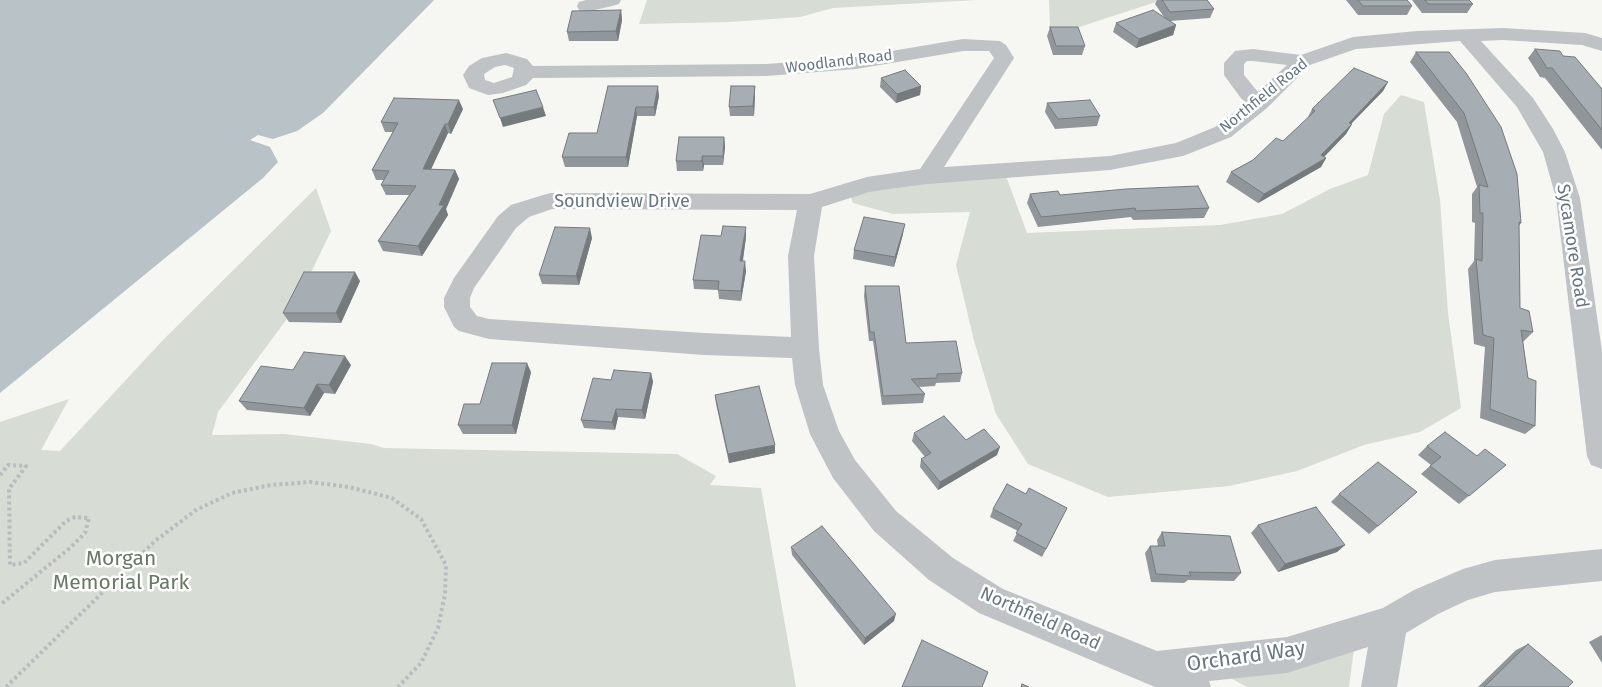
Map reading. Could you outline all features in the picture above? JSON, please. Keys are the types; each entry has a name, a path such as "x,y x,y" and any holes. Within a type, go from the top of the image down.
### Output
{"street":[{"path":"586,6 612,0"},
{"name":"Northfield Road","path":"927,176 1110,163 1183,149 1223,132 1259,104 1287,74 1303,61 1335,48 1369,40 1503,34 1596,41"},
{"name":"Sycamore Road","path":"1466,36 1525,103 1554,152 1568,198 1602,456"},
{"name":"Woodland Road","path":"525,72 767,70 856,63 963,44 994,44 1004,58 927,176"},
{"path":"1259,104 1247,93 1234,75 1234,63 1238,58 1242,55 1253,55 1303,61"},
{"name":"Soundview Drive","path":"805,348 704,344 489,329 469,324 464,320 457,307 457,298 507,222 520,211 540,204 572,201 811,202 867,185 927,176"},
{"name":"Northfield Road","path":"811,202 801,256 805,348 809,385 825,434 844,469 886,521 941,570 991,601 1158,669 1193,687"},
{"name":"Orchard Way","path":"1158,669 1287,655 1391,623 1426,602 1463,585 1495,576 1602,565"},
{"path":"1379,687 1391,623"}],"path":[{"path":"0,475 8,465 26,466 9,489 10,565 24,563 66,521 75,517 89,518 86,533 0,605"},
{"path":"6,687 155,541 196,510 232,493 271,485 310,482 350,487 392,498 420,519 435,542 446,565 446,594 438,628 421,663 398,687"}],"green space":[{"path":"647,0 977,0 833,8 800,17 730,22 639,24"},
{"path":"1049,0 1162,0 1070,30 1050,27"},
{"path":"1401,95 1424,102 1440,200 1448,313 1461,408 1420,432 1364,445 1297,471 1229,486 1108,497 1028,464 996,414 974,341 956,265 970,212 893,214 853,203 850,195 871,189 1006,176 1027,233 1220,225 1282,214 1330,189 1368,175 1384,114"},
{"name":"Morgan Memorial Park","path":"316,188 331,231 292,312 218,412 212,435 284,434 371,444 384,448 677,454 716,476 710,485 761,488 796,687 0,687 0,422 69,399 41,450 60,451 162,341"},
{"path":"1354,649 1349,687 1247,687 1223,674"}],"shaded area":[{"path":"0,0 434,0 323,113 297,131 273,139 258,135 250,140 270,147 278,162 263,178 0,393"}],"building":[{"path":"1162,0 1207,0 1214,9 1170,12"},
{"path":"1358,0 1407,0 1412,6 1363,6"},
{"path":"1425,0 1469,0 1473,4 1428,4"},
{"path":"621,10 616,31 567,32 572,11"},
{"path":"1153,10 1176,25 1139,39 1116,23"},
{"path":"1050,27 1078,27 1085,46 1056,46"},
{"path":"1535,49 1560,51 1563,56 1575,57 1602,89 1602,130 1552,68 1547,68"},
{"path":"1416,52 1449,52 1466,73 1501,127 1517,174 1521,223 1519,222 1520,308 1529,311 1533,332 1521,330 1528,378 1536,381 1535,426 1490,409 1494,338 1483,335 1476,259 1482,261 1483,213 1480,213 1479,185 1488,187 1464,113"},
{"path":"1354,68 1388,82 1349,123 1352,124 1321,155 1326,158 1264,194 1231,172 1253,160 1276,138 1283,141 1315,111 1312,109"},
{"path":"905,70 921,86 897,94 881,78"},
{"path":"608,86 658,86 654,107 636,107 626,157 562,157 569,133 597,133"},
{"path":"731,86 755,86 753,106 729,107"},
{"path":"536,90 543,107 500,118 493,100"},
{"path":"394,98 459,100 423,169 455,170 439,205 444,205 418,246 378,241 416,186 381,185 389,171 372,170 398,123 381,122"},
{"path":"1090,100 1100,116 1058,119 1047,103"},
{"path":"679,137 724,137 723,156 702,156 702,161 676,161"},
{"path":"1198,186 1209,208 1136,211 1135,208 1041,217 1030,194 1058,191 1060,195 1126,189"},
{"path":"864,217 905,224 895,257 854,250"},
{"path":"723,226 746,227 740,261 745,261 741,291 718,290 719,281 693,280 701,235 721,236"},
{"path":"555,227 590,228 576,276 539,275"},
{"path":"304,272 355,272 336,313 283,313"},
{"path":"865,286 899,286 906,343 956,341 962,373 937,374 937,378 911,379 925,394 883,396 874,332 870,332"},
{"path":"304,352 345,356 329,385 317,384 304,408 239,401 261,366 293,370"},
{"path":"492,363 527,363 512,425 458,425 464,404 480,404"},
{"path":"614,370 651,373 642,410 616,409 612,422 581,420 593,378 611,380"},
{"path":"759,386 775,445 728,454 715,395"},
{"path":"944,416 966,440 984,429 1000,447 940,482 921,459 931,453 914,433"},
{"path":"1445,432 1477,456 1485,449 1506,465 1469,496 1430,466 1441,457 1427,446"},
{"path":"1378,462 1417,492 1378,526 1339,494"},
{"path":"1007,484 1026,494 1029,488 1067,508 1046,549 1016,533 1022,524 993,509"},
{"path":"1316,507 1345,545 1285,564 1258,525"},
{"path":"822,526 896,614 865,638 791,547"},
{"path":"1162,532 1230,536 1241,573 1189,572 1191,576 1156,574 1150,546 1165,546"},
{"path":"922,640 988,672 982,687 902,687"},
{"path":"1528,644 1573,682 1568,687 1484,687"}]}
